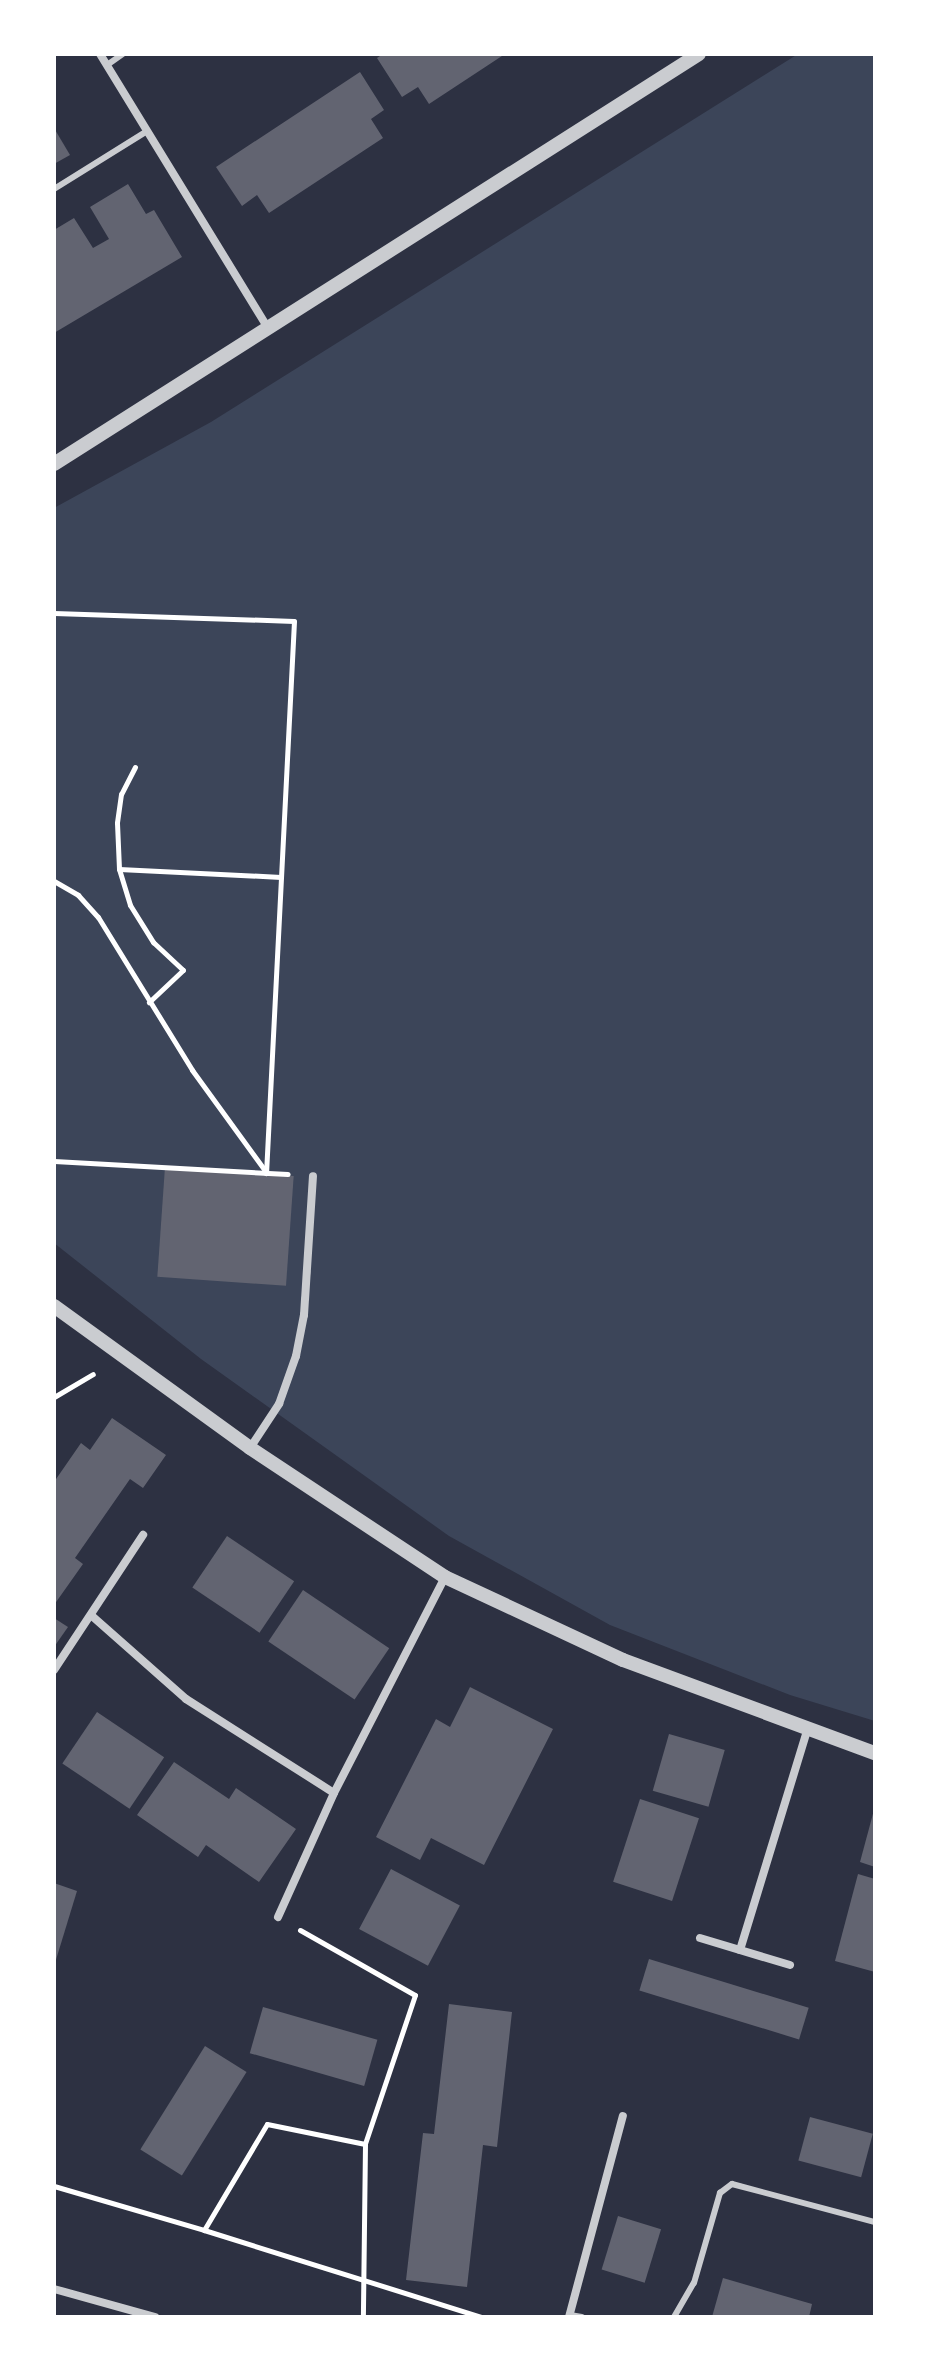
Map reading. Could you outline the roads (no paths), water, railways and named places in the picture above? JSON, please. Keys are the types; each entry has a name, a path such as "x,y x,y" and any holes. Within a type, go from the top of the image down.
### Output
{"street":[{"path":"100,54 267,326"},
{"path":"54,464 699,54"},
{"path":"250,1448 279,1404 296,1356 304,1315 313,1176"},
{"path":"54,1306 250,1448 445,1577 623,1660 875,1753"},
{"path":"54,1670 143,1535"},
{"path":"278,1917 334,1793 445,1577"},
{"path":"92,1616 186,1699 334,1793"},
{"path":"740,1950 808,1728"},
{"path":"700,1938 790,1965"},
{"path":"569,2316 623,2116"},
{"path":"54,2289 155,2317"}],"lane":[{"path":"107,65 123,54"},
{"path":"54,189 147,131"},
{"path":"674,2317 694,2283 720,2193 732,2184 875,2222"},
{"path":"569,2316 582,2317"}]}
